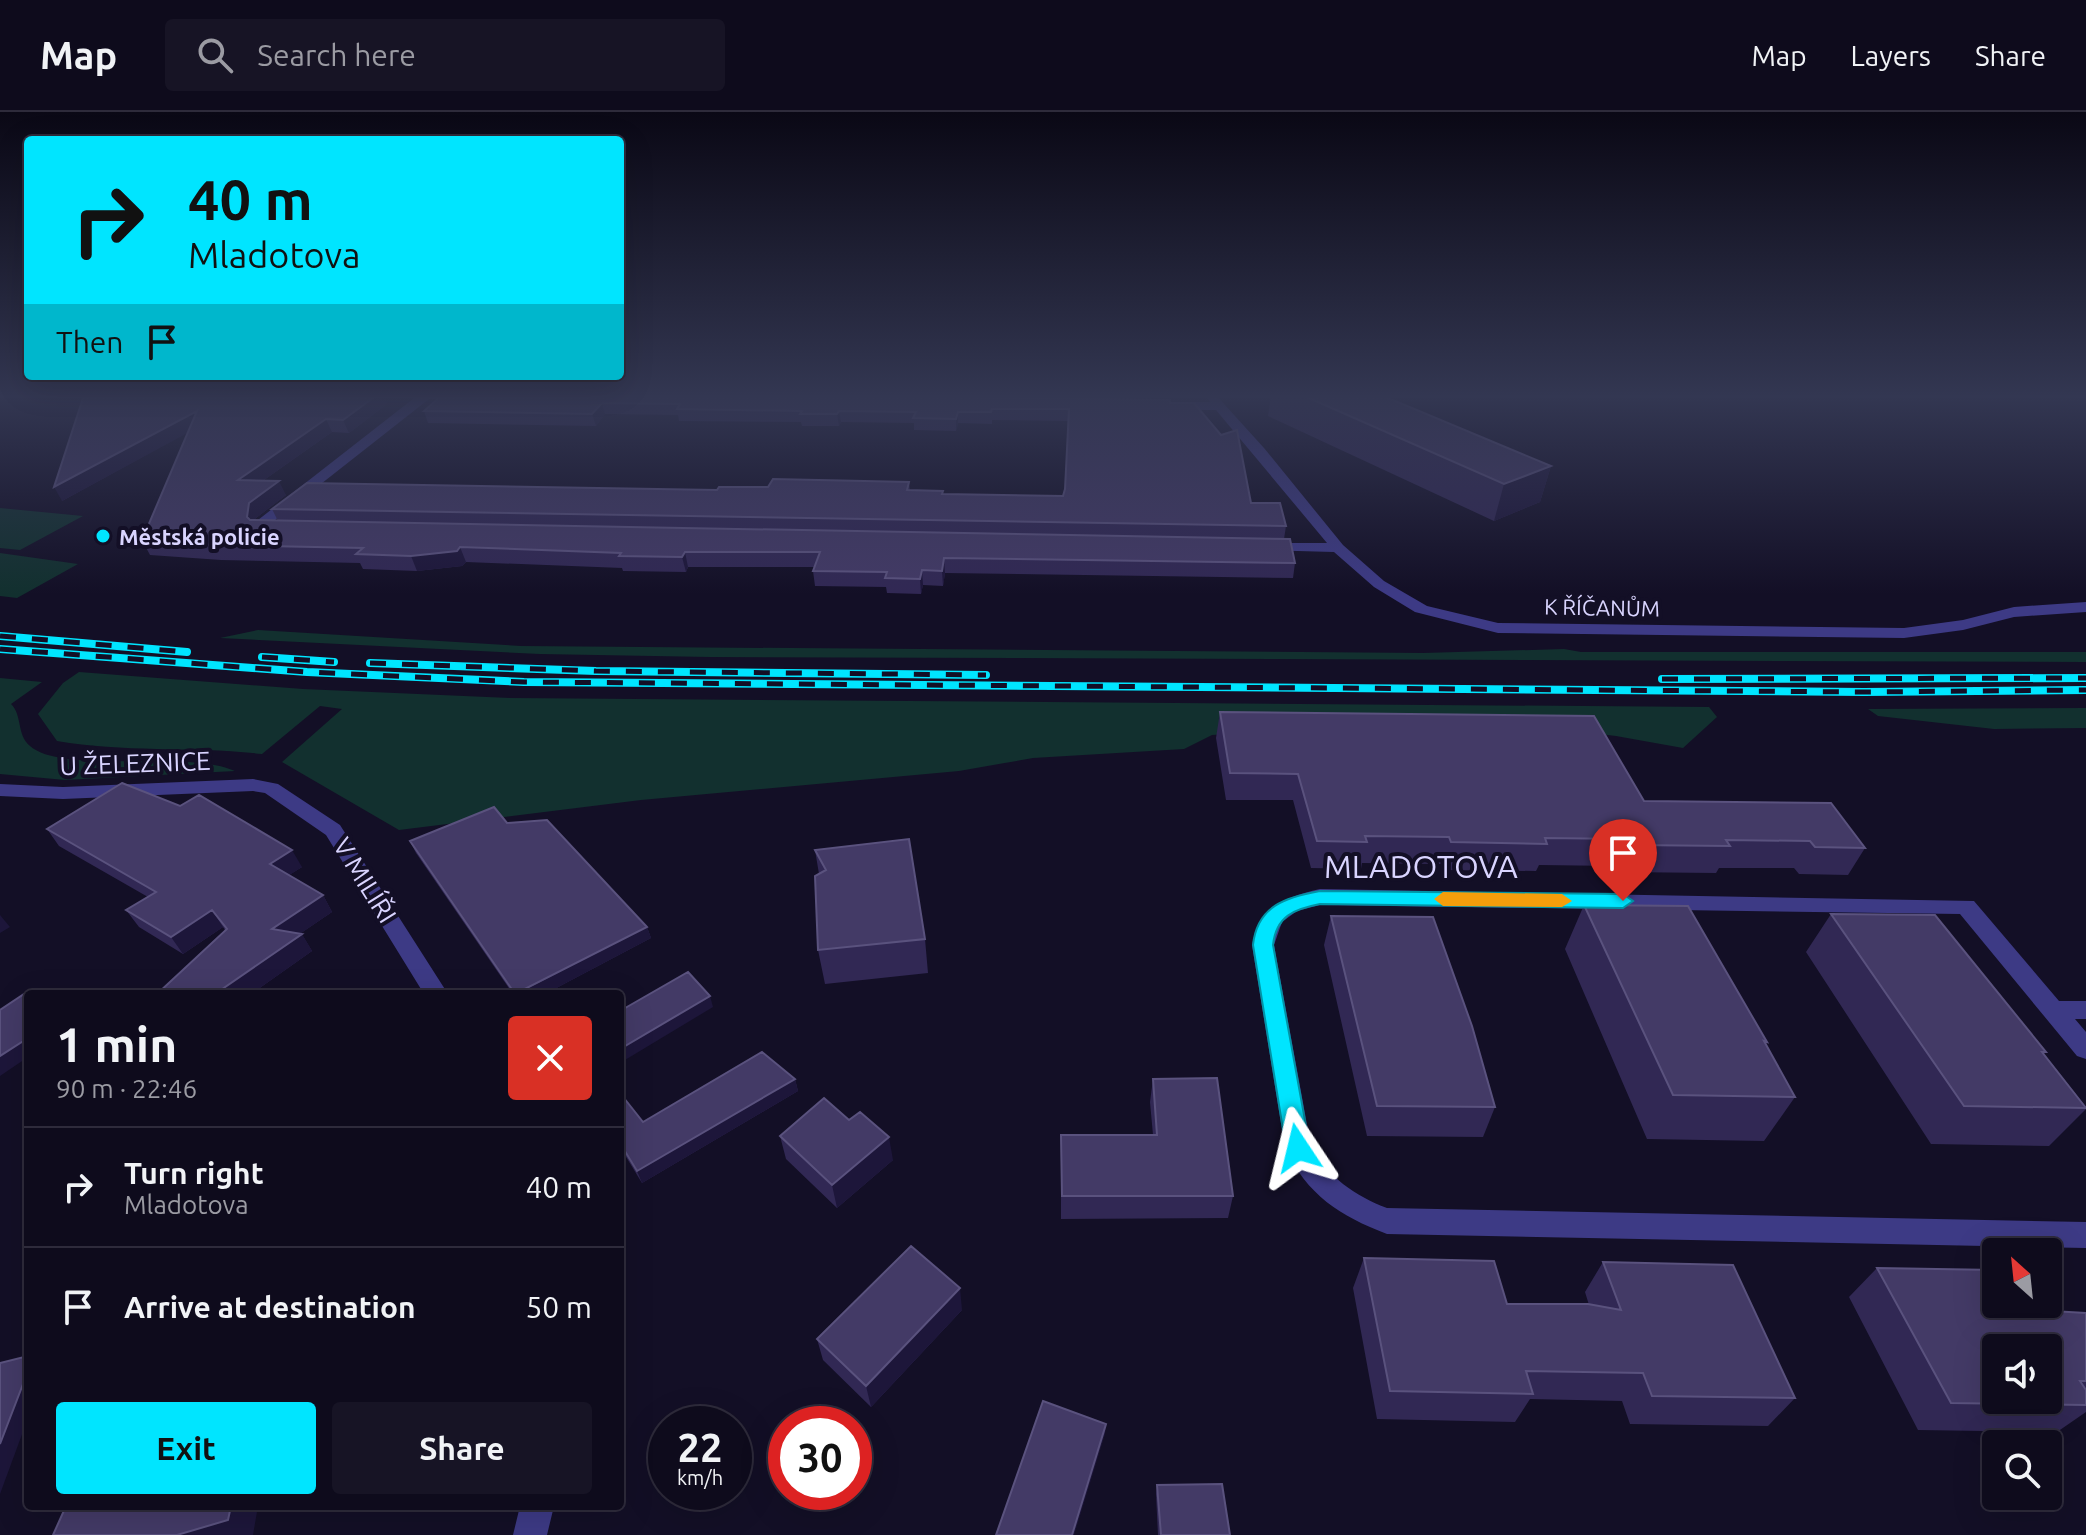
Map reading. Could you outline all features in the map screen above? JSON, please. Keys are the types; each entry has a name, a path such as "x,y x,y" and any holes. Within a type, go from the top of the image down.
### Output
{"street":[{"path":"293,531 262,529 263,523 338,461"},
{"name":"K ŘÍČANŮM","path":"1268,461 1338,548 1379,584 1421,609 1498,628 1904,633 1963,625 2014,612 2086,607"},
{"path":"1251,547 1338,548"},
{"name":"U ŽELEZNICE","path":"0,790 63,793 253,785 271,788"},
{"name":"V MILÍŘI","path":"271,788 333,830 433,990"},
{"name":"MLADOTOVA","path":"2086,1049 1966,906 1320,897 1293,902 1275,913 1264,929 1263,945 1298,1148 1307,1168 1322,1187 1354,1209 1387,1221 2086,1235"},
{"path":"2053,1010 2086,1010"},
{"path":"530,1535 536,1510"}],"green space":[{"path":"0,508 83,516 20,550 0,548"},
{"path":"0,553 78,564 17,598 0,596"},
{"path":"258,630 521,646 1423,653 1564,649 1581,652 2086,652 2086,662 710,657 540,654 220,638"},
{"path":"79,672 303,689 510,698 1709,707 1717,717 1683,748 1518,724 1304,729 1212,735 1184,749 1033,758 959,771 641,800 399,830 282,762 342,709 320,706 262,754 108,747 57,741 38,714 63,683"},
{"path":"0,678 42,682 11,704 26,741 46,754 96,761 187,762 235,771 65,780 0,774"},
{"path":"2086,708 2086,728 1994,729 1878,716 1868,709"}],"building":[{"path":"62,461 102,461 54,487"},
{"path":"176,461 265,461 238,480 279,481 249,503 247,517 250,520 1290,539 1295,563 944,558 942,571 922,570 920,579 885,578 887,572 813,571 820,552 685,552 682,557 460,547 457,551 411,556 356,554 363,548 213,545 142,540"},
{"path":"1066,461 1243,461 1251,503 1280,503 1286,526 272,509 307,483 717,490 719,487 768,487 773,479 909,482 907,490 943,491 942,494 1063,496"},
{"path":"1453,461 1540,461 1551,466 1504,484"},
{"path":"1220,712 1594,716 1644,801 1831,803 1865,848 1815,847 1810,841 1726,840 1730,846 1631,845 1628,839 1545,838 1547,844 1451,842 1449,837 1365,836 1367,842 1317,841 1298,774 1230,773"},
{"path":"122,783 180,806 199,795 292,850 270,864 323,895 272,929 302,934 221,990 161,990 227,929 212,910 171,937 126,910 156,892 47,829"},
{"path":"494,807 507,823 547,820 647,927 523,990 512,990 410,841"},
{"path":"909,839 925,939 818,950 815,876 826,870 815,850"},
{"path":"1584,905 1688,906 1767,1042 1764,1041 1795,1097 1673,1095"},
{"path":"1831,914 1935,915 2046,1052 2042,1052 2086,1108 1964,1106"},
{"path":"1331,916 1433,917 1472,1026 1495,1107 1377,1106"},
{"path":"688,972 710,996 624,1047 624,1009"},
{"path":"24,994 24,1041 0,1056 0,1010"},
{"path":"762,1052 795,1079 637,1171 624,1150 624,1098 643,1122"},
{"path":"1217,1078 1233,1196 1062,1196 1061,1135 1157,1135 1153,1079"},
{"path":"824,1098 849,1120 860,1112 889,1137 832,1185 780,1136"},
{"path":"911,1246 960,1288 866,1386 817,1339"},
{"path":"1364,1258 1494,1261 1507,1304 1588,1304 1621,1310 1603,1262 1733,1265 1795,1398 1652,1396 1643,1373 1526,1371 1533,1394 1390,1391"},
{"path":"1877,1268 1982,1270 1982,1318 2062,1318 2062,1312 2086,1313 2086,1381 2080,1381 2086,1390 2086,1405 2062,1405 2062,1334 1982,1334 1982,1403 1951,1403"},
{"path":"24,1357 24,1381 0,1444 0,1363"},
{"path":"1043,1401 1106,1424 1072,1535 996,1535"},
{"path":"1222,1484 1230,1535 1161,1535 1157,1485"},
{"path":"64,1510 230,1510 228,1520 177,1535 53,1535"}],"railway":[{"path":"0,636 187,652"},
{"path":"0,649 307,672 524,682 1864,692 2086,690"},
{"path":"262,657 334,662"},
{"path":"370,663 596,671 986,675"},
{"path":"1662,679 2086,678"}],"slow traffic":[{"path":"1443,899 1562,901"}],"place":[{"name":"Městská policie","path":"103,536"}],"route":[{"path":"1298,1148 1263,945 1264,929 1275,913 1293,902 1320,897 1623,901"}]}
